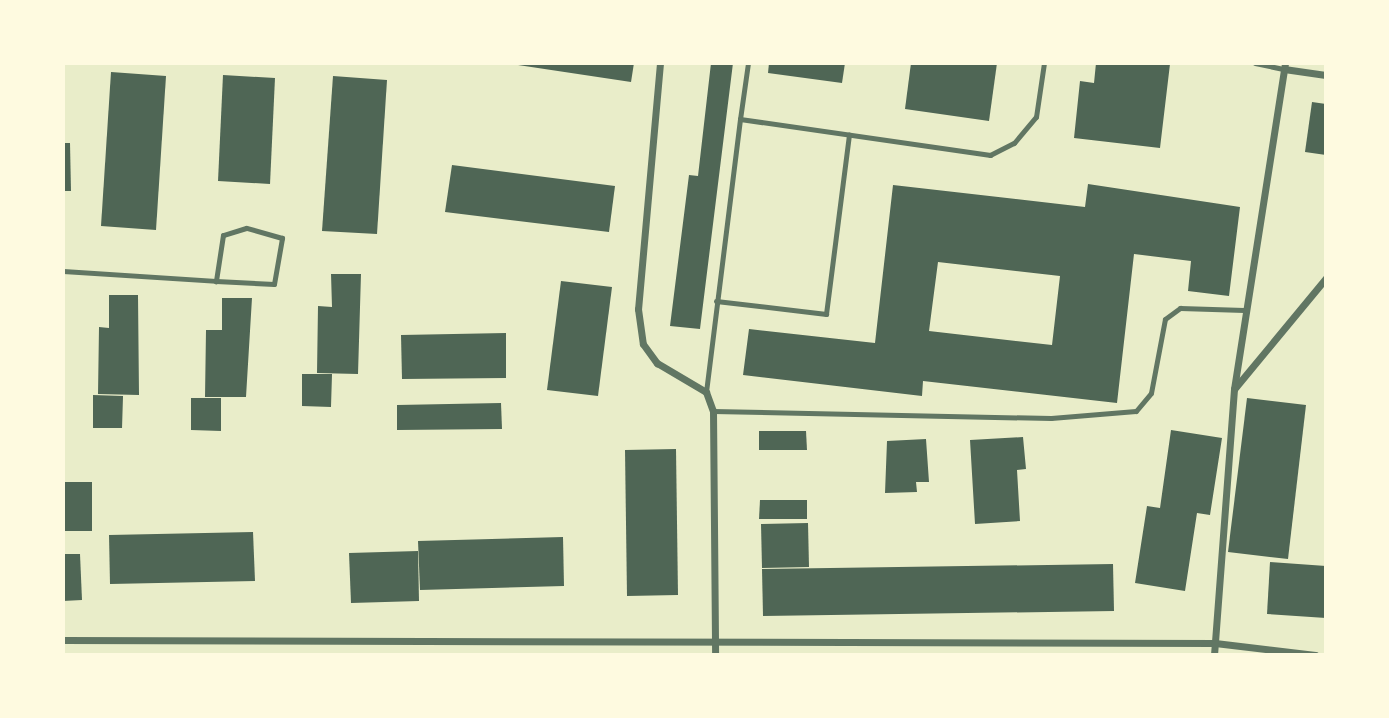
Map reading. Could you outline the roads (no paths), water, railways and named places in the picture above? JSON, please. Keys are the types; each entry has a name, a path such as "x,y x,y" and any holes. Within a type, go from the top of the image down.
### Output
{"street":[{"path":"660,63 638,309 643,344 657,363 706,392 713,411 715,655"},
{"path":"1213,655 1234,389 1244,310 1284,66 1326,75"},
{"path":"1234,389 1326,278"},
{"path":"63,640 1215,643 1315,655"}],"lane":[{"path":"706,392 748,63"},
{"path":"740,119 990,155 1014,143 1036,117 1044,63"},
{"path":"1255,63 1284,66"},
{"path":"716,301 827,314 849,134"},
{"path":"63,271 216,281 274,284 282,238 246,228 223,235 216,281"},
{"path":"713,411 1051,418 1136,411 1151,393 1165,319 1180,308 1244,310"}]}
